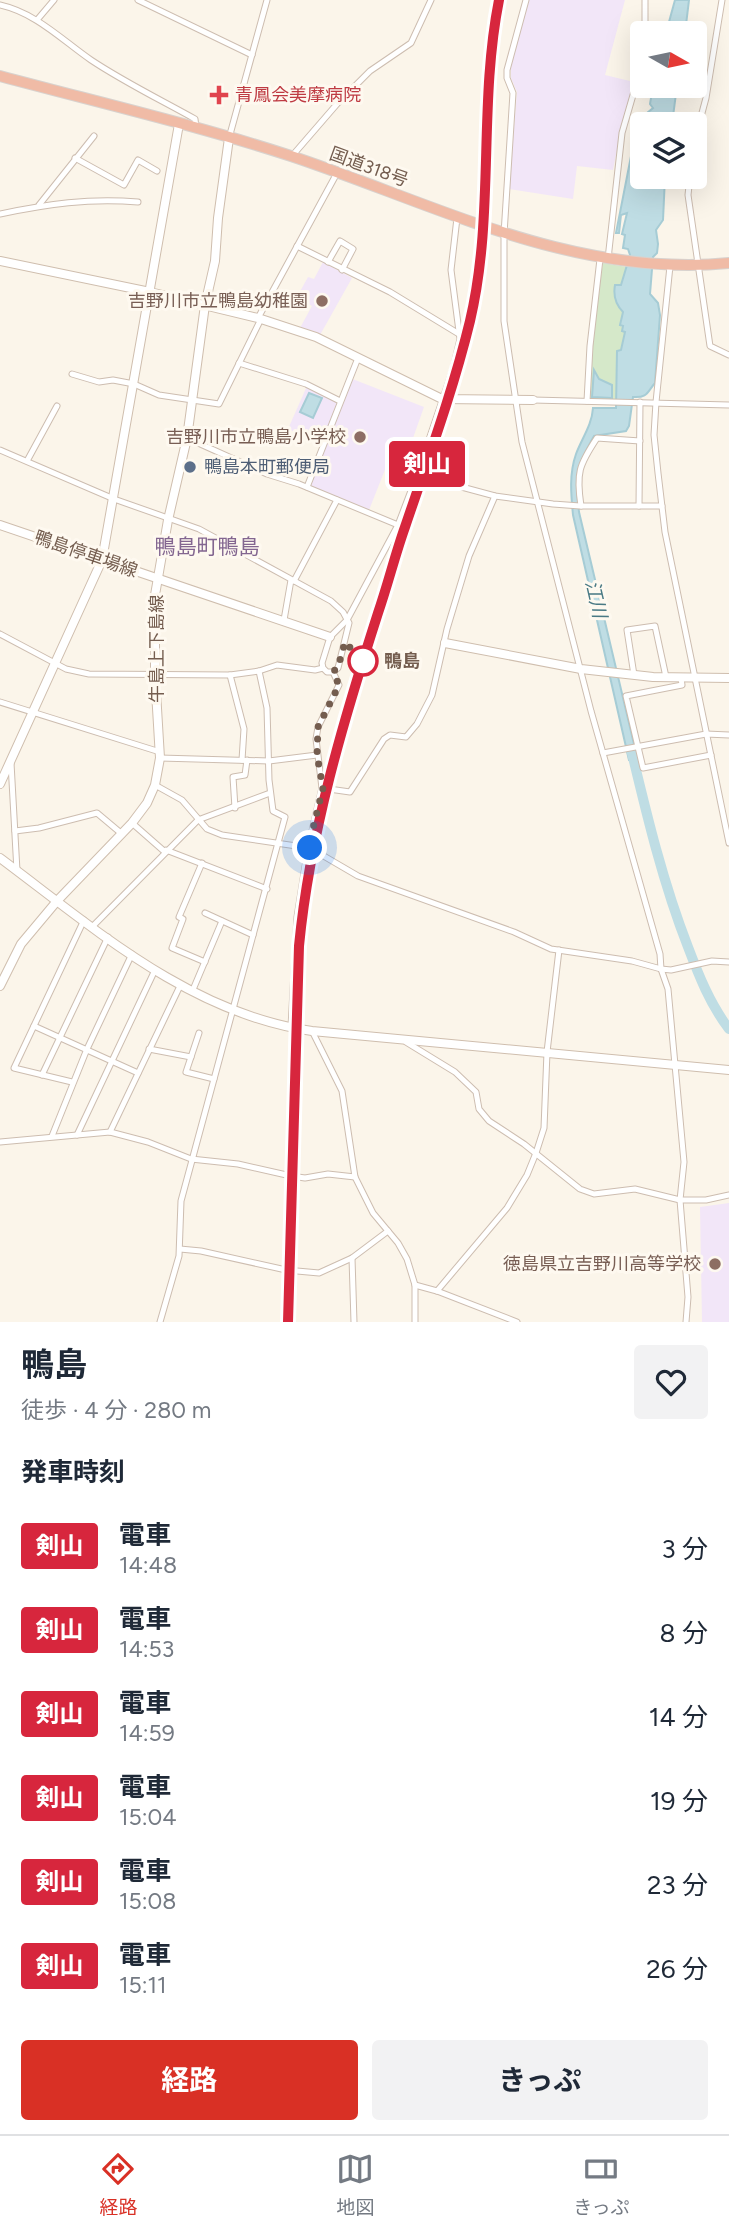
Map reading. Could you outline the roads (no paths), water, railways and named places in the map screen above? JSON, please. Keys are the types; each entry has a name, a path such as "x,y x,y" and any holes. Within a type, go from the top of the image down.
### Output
{"highway":[{"name":"国道318号","path":"0,76 292,156 457,218 560,250 656,265 700,266 729,263"}],"street":[{"path":"37,20 54,0"},
{"path":"138,0 252,55"},
{"path":"229,138 267,0"},
{"path":"292,156 337,104 383,61 411,43 431,0"},
{"path":"526,0 507,70 513,93 504,234 504,321 522,442 668,989 684,1162 680,1200 688,1297 686,1322"},
{"path":"645,0 645,21"},
{"path":"702,112 722,0"},
{"path":"0,5 17,9 37,20 93,61 195,119 196,129"},
{"path":"587,401 590,346 622,133 632,98"},
{"path":"0,784 102,561 179,124"},
{"path":"39,205 94,136"},
{"name":"牛島上下島線","path":"1,983 21,944 57,901 132,823 147,803 155,785 160,755 155,675 155,594 168,520 187,438 205,304 215,261 229,138"},
{"path":"75,158 124,185 138,159 157,171"},
{"path":"72,374 99,382 113,380 134,384 159,395 219,404 259,318 337,173"},
{"path":"689,189 709,346 729,355"},
{"path":"0,214 39,205 83,200 138,202"},
{"path":"0,451 114,499 200,529 331,601 347,620 345,642 338,667 333,672 327,672 322,663 330,637 347,620 398,525 453,369 459,334 451,270 457,218"},
{"path":"328,262 340,241 353,249 342,270"},
{"path":"297,246 390,292 459,334"},
{"path":"0,261 259,318 316,337 442,399 729,405"},
{"path":"670,266 654,435 665,532 729,843"},
{"path":"307,487 358,358"},
{"path":"239,363 306,384 340,401"},
{"path":"638,402 639,506"},
{"path":"27,461 57,406"},
{"path":"187,438 267,474 307,487 398,525"},
{"path":"581,506 578,486 582,461 597,438 640,441"},
{"path":"417,475 495,496 581,506 662,506"},
{"path":"323,788 350,792 384,739 390,735 406,737 411,733 432,695 469,556 495,496"},
{"path":"284,620 293,581 337,500"},
{"name":"鴨島停車場線","path":"0,525 330,637"},
{"path":"634,675 627,630 655,626 666,677"},
{"path":"0,634 66,669 89,674 230,674 259,671 277,665 315,670 323,668"},
{"path":"330,637 345,642"},
{"path":"445,643 581,669 681,678 729,678"},
{"path":"169,1322 160,1321 171,1289 180,1248 181,1201 285,817 273,811 267,708 259,671"},
{"path":"291,1027 297,917 308,848 323,788 317,755 318,727 339,685 333,672"},
{"path":"230,674 244,729 244,775 233,777 235,808"},
{"path":"681,678 682,685 626,695 643,768 711,755"},
{"path":"0,702 160,755 269,761 317,755"},
{"path":"603,753 706,734 729,735"},
{"path":"11,759 17,871"},
{"path":"155,785 182,800 207,829 222,835 308,848 358,876 559,950 632,961 661,969 682,968 712,961 729,962"},
{"path":"93,926 198,820 270,793"},
{"path":"15,831 39,828 97,813 122,834"},
{"path":"132,823 166,851 267,889"},
{"path":"0,858 155,970 180,986 232,1011 312,1031 547,1052 674,1067 729,1070"},
{"path":"202,863 179,917 183,919 172,947 205,961"},
{"path":"205,913 253,934"},
{"path":"72,1082 14,1068 85,920"},
{"path":"192,992 222,921"},
{"path":"42,1075 108,937"},
{"path":"438,1291 508,1208 536,1153 544,1128 547,1052 559,950"},
{"path":"52,1136 72,1082 132,954"},
{"path":"77,1135 155,970"},
{"path":"110,1132 180,986"},
{"path":"34,1026 138,1073"},
{"path":"312,1031 342,1091 355,1177 368,1205 407,1259 415,1285 415,1322"},
{"path":"199,1033 186,1072 214,1079"},
{"path":"402,1040 456,1072 476,1092 480,1109 489,1121 536,1153 580,1189 594,1195 635,1189 680,1200 706,1200 729,1195"},
{"path":"149,1049 191,1057"},
{"path":"0,1142 110,1132 148,1142 191,1159 238,1164 305,1178 328,1174 355,1177"},
{"path":"180,1248 286,1270 319,1273 352,1258 388,1231"},
{"path":"352,1258 354,1322"},
{"path":"415,1285 438,1291 517,1322"}],"water":[{"path":"675,0 689,0 686,21 669,21"},
{"path":"651,98 675,98 674,112 648,112 653,108 650,104"},
{"path":"630,161 630,189 664,189 663,220 656,230 658,244 657,253 653,257 650,294 658,303 660,315 655,383 644,395 633,397 626,431 594,436 580,465 577,489 579,512 638,761 629,760 573,515 571,484 578,448 589,426 593,408 616,408 617,351 621,350 625,332 620,325 623,312 616,303 614,289 615,285 621,285 630,255 628,249 623,248 625,235 622,234 627,213 621,215 619,233 616,233"},
{"path":"594,370 599,379 612,385 612,398 592,397"},
{"path":"309,393 322,398 313,418 300,412"}],"waterway":[{"name":"江川","path":"631,749 656,849 679,923 696,969 716,1010 729,1029"}],"railway":[{"path":"410,518 458,371 478,282 485,212 490,70 499,0"},
{"path":"288,1322 299,946 310,863 339,740 397,550 413,508"}],"train":[{"name":"剣山","path":"288,1322 299,946 303,896 341,733 435,439 474,303 484,226 492,43 499,0"}],"place":[{"name":"青鳳会美摩病院","path":"219,95"},
{"name":"吉野川市立鴨島幼稚園","path":"322,301"},
{"name":"吉野川市立鴨島小学校","path":"360,437"},
{"name":"鴨島本町郵便局","path":"190,467"},
{"name":"鴨島","path":"363,661"},
{"name":"徳島県立吉野川高等学校","path":"715,1264"}],"district":[{"name":"鴨島町鴨島","path":"207,546"}]}
